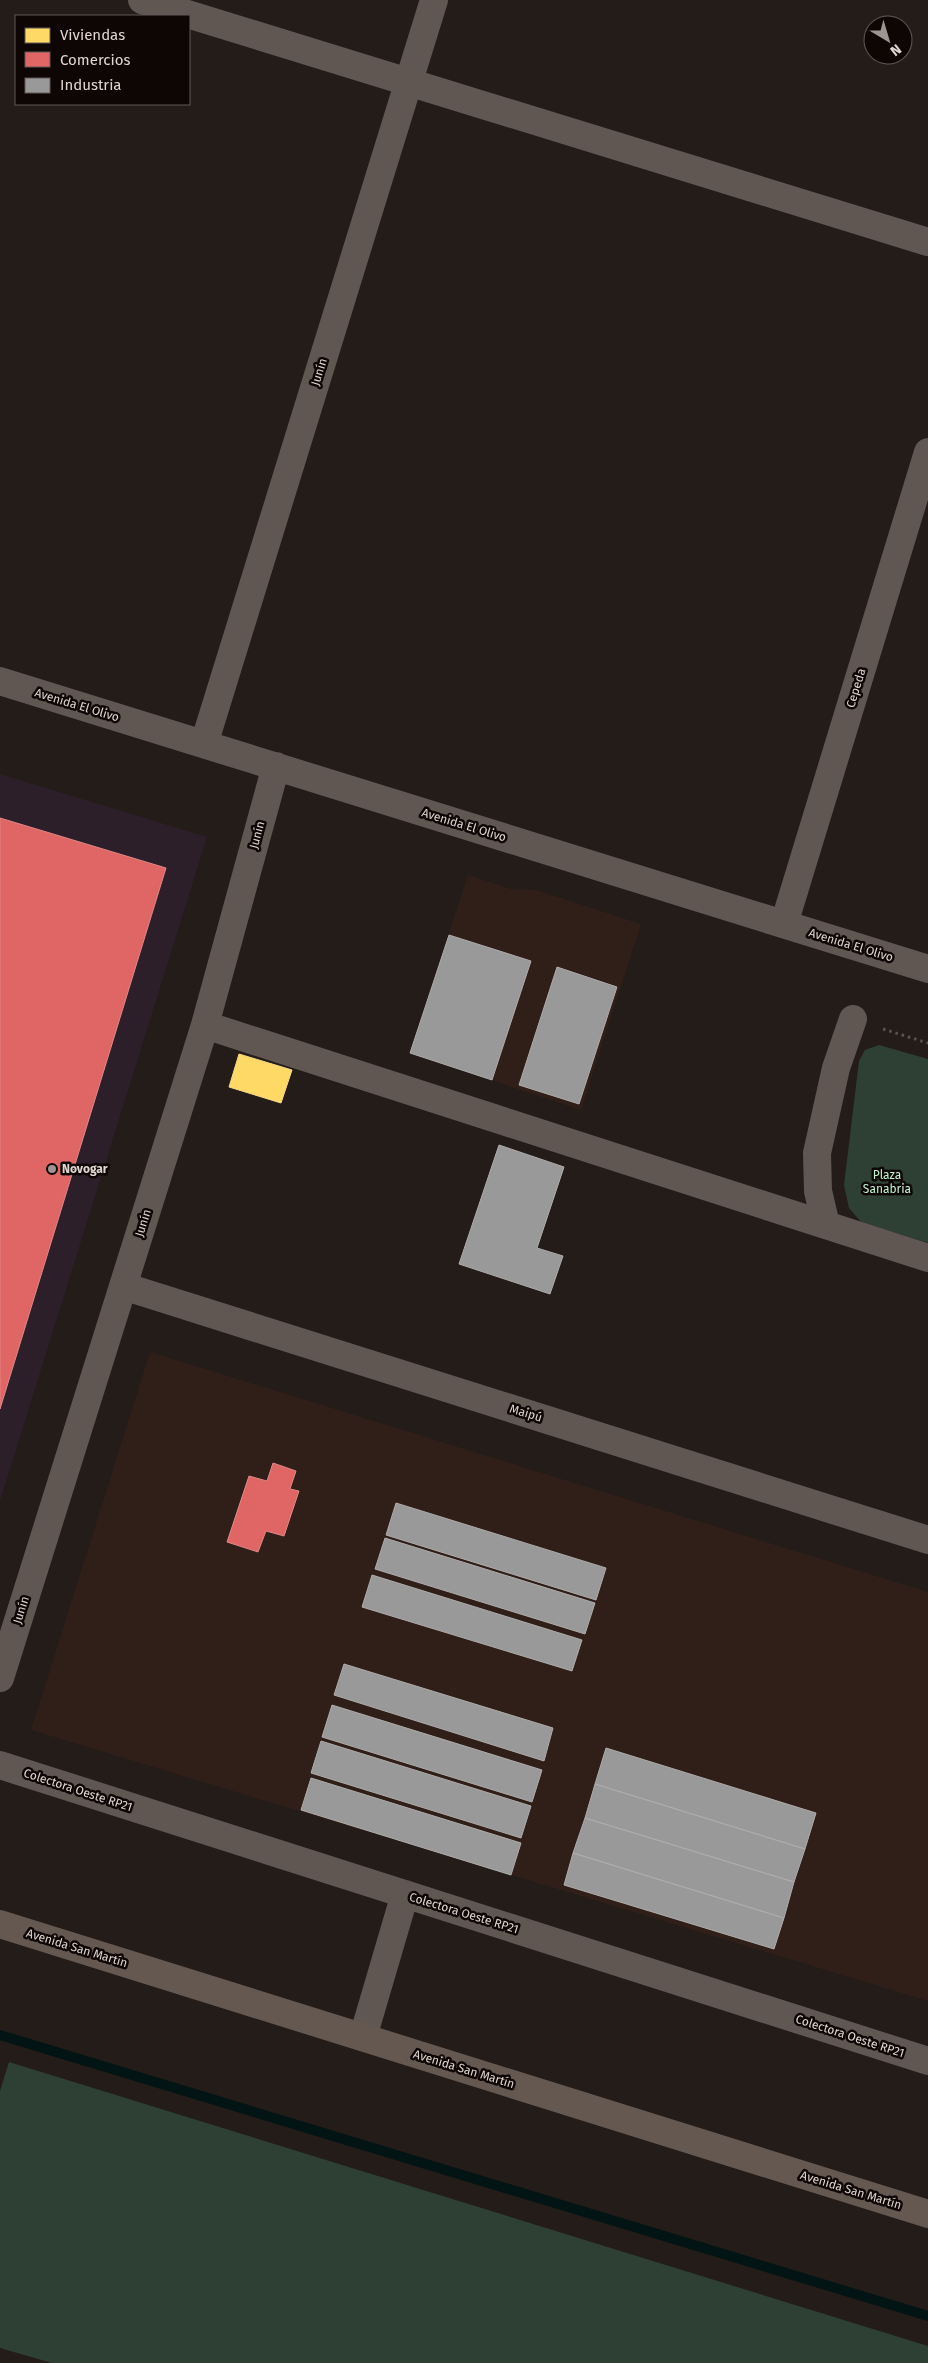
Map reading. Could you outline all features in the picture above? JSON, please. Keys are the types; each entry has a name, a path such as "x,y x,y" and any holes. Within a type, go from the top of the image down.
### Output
{"main road":[{"name":"Avenida San Martín","path":"0,1924 928,2214"}],"street":[{"path":"142,0 928,242"},
{"name":"Junín","path":"204,744 434,0"},
{"name":"Cepeda","path":"784,924 928,452"},
{"name":"Avenida El Olivo","path":"0,682 928,969"},
{"name":"Junín","path":"0,1678 205,1025 276,766"},
{"path":"826,1225 818,1191 817,1153 836,1068 852,1019"},
{"path":"205,1025 928,1258"},
{"name":"Maipú","path":"123,1286 928,1540"},
{"name":"Colectora Oeste RP21","path":"0,1765 928,2062"},
{"path":"363,2037 405,1894"}],"path":[{"path":"852,1019 928,1043"}],"shaded area":[{"name":"Novogar","path":"0,774 207,837 0,1501"},
{"path":"468,875 511,889 536,890 641,924 581,1110 410,1053"},
{"path":"150,1352 928,1592 928,2001 31,1730"}],"green space":[{"name":"Plaza Sanabria","path":"879,1045 928,1059 928,1243 861,1222 849,1208 844,1185 859,1061 865,1050"},
{"path":"9,2062 928,2346 928,2363 52,2363 0,2348 0,2091"}],"building: Viviendas":[{"path":"239,1054 292,1070 281,1103 229,1087"}],"building: Comercios":[{"name":"Novogar","path":"0,818 166,868 0,1409"},
{"path":"273,1463 296,1471 290,1489 299,1491 284,1536 266,1531 258,1552 227,1542 249,1476 267,1481"}],"building: Industria":[{"path":"449,935 531,961 492,1080 410,1053"},
{"path":"557,967 617,987 579,1104 519,1085"},
{"path":"499,1145 564,1167 537,1248 563,1256 550,1294 459,1264"},
{"path":"396,1503 606,1568 596,1600 386,1535"},
{"path":"385,1538 595,1603 585,1634 375,1569"},
{"path":"372,1575 582,1640 572,1671 362,1607"},
{"path":"344,1664 553,1728 544,1761 334,1695"},
{"path":"332,1705 542,1770 532,1802 322,1737"},
{"path":"321,1741 531,1806 521,1838 311,1773"},
{"path":"606,1748 816,1813 805,1849 595,1784"},
{"path":"311,1778 521,1843 511,1875 301,1810"},
{"path":"595,1784 805,1849 794,1882 585,1818"},
{"path":"585,1818 794,1882 784,1918 573,1853"},
{"path":"573,1853 784,1918 774,1949 564,1885"}],"waterway":[{"path":"0,2035 928,2316"}],"place":[{"name":"Novogar","path":"52,1169"}]}
